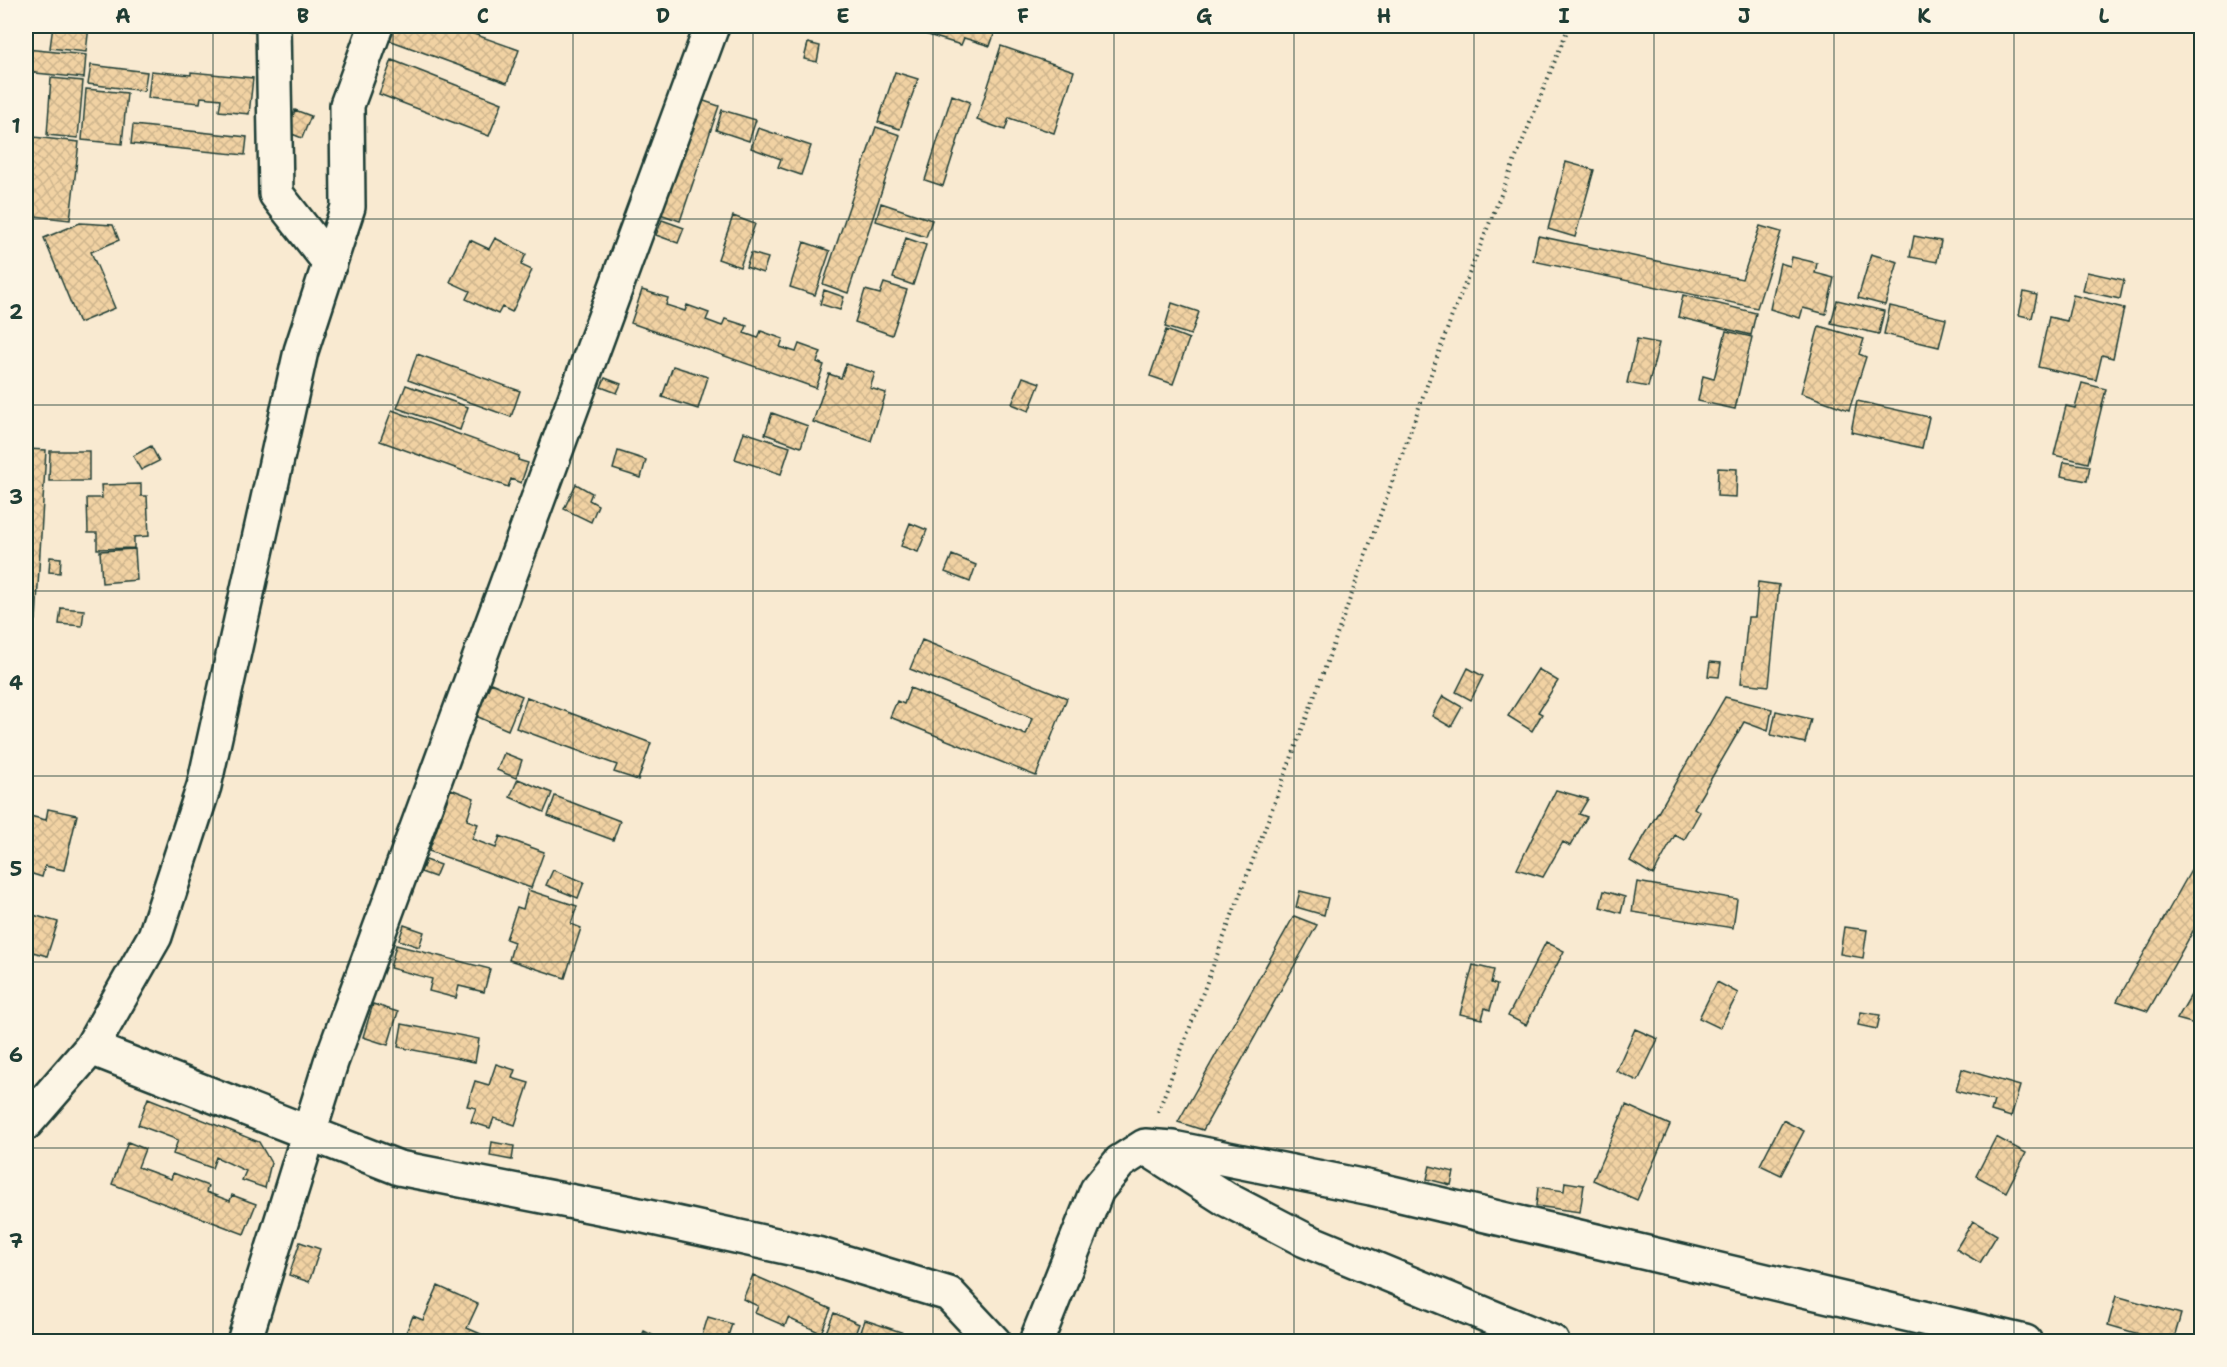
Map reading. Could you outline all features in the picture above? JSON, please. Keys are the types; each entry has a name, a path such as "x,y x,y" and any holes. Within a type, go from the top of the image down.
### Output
{"street":[{"path":"273,26 276,194 330,263"},
{"path":"26,1123 91,1048 155,936 204,786 301,351 348,207 348,105 376,26"},
{"path":"244,1341 335,1051 712,26"},
{"path":"91,1048 399,1168 817,1254 950,1294 994,1341"},
{"path":"1145,1146 1226,1198 1305,1240 1552,1341"},
{"path":"1036,1341 1097,1190 1120,1162 1145,1146 1173,1148 1371,1188 2025,1341"}],"path":[{"path":"1145,1146 1321,679 1452,316 1569,26"}],"building":[{"path":"53,26 89,26 86,52 50,48"},
{"path":"230,26 260,26 259,32 229,28"},
{"path":"394,26 451,26 519,50 507,83 389,40"},
{"path":"917,26 997,26 990,46 964,38 961,45 915,31"},
{"path":"808,43 820,46 817,62 804,59"},
{"path":"1001,46 1074,71 1054,133 1009,118 1005,130 977,120"},
{"path":"26,49 86,55 84,78 26,72"},
{"path":"392,60 502,103 489,136 379,94"},
{"path":"91,65 147,72 144,91 88,84"},
{"path":"151,71 253,78 249,114 219,111 221,99 201,97 200,103 148,98"},
{"path":"895,72 918,79 900,129 878,122"},
{"path":"51,78 83,81 78,138 47,135"},
{"path":"86,89 127,93 122,144 82,140"},
{"path":"952,95 970,102 943,186 925,180"},
{"path":"698,99 719,106 680,221 660,214"},
{"path":"295,110 311,116 302,138 287,132"},
{"path":"722,110 756,120 749,141 716,130"},
{"path":"133,125 247,137 245,155 131,144"},
{"path":"876,127 900,135 848,293 823,284"},
{"path":"758,128 811,146 801,175 778,167 781,159 751,148"},
{"path":"33,137 79,142 70,220 26,215 26,180 29,180"},
{"path":"1566,162 1594,170 1575,237 1548,229"},
{"path":"881,203 932,220 926,237 876,221"},
{"path":"733,216 755,224 740,267 718,259"},
{"path":"662,220 684,228 678,243 656,235"},
{"path":"80,223 113,225 119,240 91,252 115,308 79,323 44,238"},
{"path":"1760,226 1781,232 1757,308 1533,261 1538,236 1742,279"},
{"path":"1914,236 1941,241 1937,262 1910,257"},
{"path":"495,238 526,254 521,265 532,270 512,312 502,307 498,314 466,299 470,291 450,282 470,240 489,249"},
{"path":"906,238 926,245 913,285 893,278"},
{"path":"804,242 830,251 815,295 790,287"},
{"path":"751,253 768,258 763,273 746,267"},
{"path":"1871,254 1898,262 1885,305 1858,298"},
{"path":"1792,257 1817,263 1815,273 1834,278 1826,314 1803,308 1800,318 1770,309 1780,263 1790,266"},
{"path":"2087,272 2124,280 2120,299 2083,291"},
{"path":"884,283 907,290 892,335 855,322 865,290 880,294"},
{"path":"642,290 668,298 666,305 685,311 687,305 709,313 706,320 722,326 725,319 747,326 744,333 758,338 761,331 783,339 780,347 796,352 799,344 821,352 817,362 824,365 816,388 631,323"},
{"path":"824,290 844,297 840,310 820,304"},
{"path":"2024,292 2037,295 2032,318 2019,315"},
{"path":"1683,295 1756,313 1751,335 1678,317"},
{"path":"2073,295 2124,308 2113,358 2102,355 2096,380 2038,367 2049,317 2067,321"},
{"path":"1837,300 1884,311 1879,334 1831,323"},
{"path":"1172,303 1199,312 1191,335 1165,327"},
{"path":"1890,306 1946,319 1939,347 1884,334"},
{"path":"1819,326 1864,339 1859,354 1866,357 1849,410 1801,393"},
{"path":"1166,330 1189,339 1173,384 1150,376"},
{"path":"1726,331 1752,337 1735,409 1698,401 1703,376 1714,379"},
{"path":"1637,339 1659,343 1648,387 1627,383"},
{"path":"417,354 520,391 511,417 408,380"},
{"path":"846,364 875,373 870,388 886,393 871,441 813,422 829,374 841,378"},
{"path":"673,366 708,377 698,409 662,397"},
{"path":"1023,377 1040,383 1029,411 1012,404"},
{"path":"605,378 621,384 617,393 601,387"},
{"path":"2082,383 2106,389 2088,463 2054,455 2066,406 2075,408"},
{"path":"406,385 468,407 460,430 397,408"},
{"path":"1857,401 1929,417 1922,448 1851,432"},
{"path":"392,410 519,456 518,460 528,463 521,483 511,479 508,487 380,441"},
{"path":"772,413 808,426 801,447 765,434"},
{"path":"744,432 790,447 781,474 735,459"},
{"path":"151,446 159,461 141,470 133,456"},
{"path":"26,449 46,450 36,620 26,620"},
{"path":"50,451 89,451 89,481 49,481"},
{"path":"618,451 646,460 641,478 613,469"},
{"path":"2064,462 2090,466 2087,481 2061,476"},
{"path":"1718,468 1737,469 1736,497 1717,496"},
{"path":"141,484 141,496 147,496 149,536 134,537 134,548 97,549 97,533 88,533 87,498 102,498 101,485"},
{"path":"576,484 592,493 589,500 598,505 591,522 564,509"},
{"path":"910,523 927,530 918,552 901,546"},
{"path":"135,549 137,580 102,583 100,551"},
{"path":"952,555 976,565 970,582 945,572"},
{"path":"50,557 61,558 60,573 49,572"},
{"path":"1758,582 1779,585 1769,686 1741,683 1748,617 1755,617"},
{"path":"61,608 84,610 82,626 59,624"},
{"path":"922,640 1067,698 1036,776 890,717 897,701 904,704 910,688 1026,735 1032,718 910,669"},
{"path":"1710,662 1721,663 1719,677 1708,676"},
{"path":"1468,668 1483,676 1471,700 1456,692"},
{"path":"1538,669 1558,681 1538,712 1542,714 1532,731 1508,716"},
{"path":"491,683 522,696 508,730 476,716"},
{"path":"1443,696 1462,707 1451,727 1432,716"},
{"path":"527,697 651,743 638,780 614,772 617,765 516,728"},
{"path":"1725,697 1772,709 1768,731 1744,722 1694,808 1700,812 1684,840 1675,835 1653,875 1630,861"},
{"path":"1776,711 1811,719 1805,743 1771,735"},
{"path":"504,753 522,760 516,778 497,770"},
{"path":"518,779 552,793 544,812 510,797"},
{"path":"451,789 474,798 467,820 478,824 472,839 496,848 500,836 544,852 531,888 429,851"},
{"path":"1556,790 1588,799 1579,814 1587,817 1570,846 1563,842 1543,877 1517,869"},
{"path":"555,796 620,821 613,840 548,816"},
{"path":"48,809 77,815 64,870 45,866 42,877 26,872 26,815 46,820"},
{"path":"2202,851 2202,915 2148,1011 2117,1001"},
{"path":"426,860 440,865 435,877 421,872"},
{"path":"553,870 584,882 578,898 546,885"},
{"path":"1637,882 1737,899 1733,928 1632,912"},
{"path":"528,890 577,906 571,924 581,928 565,978 509,960 514,942 506,939 517,907 523,909"},
{"path":"1300,891 1328,898 1324,915 1296,907"},
{"path":"1604,891 1625,897 1621,913 1600,907"},
{"path":"26,913 58,922 47,956 26,950"},
{"path":"1294,916 1317,925 1203,1130 1178,1122"},
{"path":"404,925 424,932 419,947 399,940"},
{"path":"1844,927 1867,930 1863,958 1840,954"},
{"path":"1546,942 1564,951 1526,1025 1508,1016"},
{"path":"396,945 490,969 484,992 459,986 456,998 429,991 432,979 390,968"},
{"path":"1473,965 1494,970 1491,983 1497,985 1490,1010 1485,1008 1482,1019 1460,1014"},
{"path":"2202,976 2202,1026 2177,1019"},
{"path":"1717,982 1738,993 1720,1028 1699,1018"},
{"path":"373,1004 398,1012 388,1045 363,1037"},
{"path":"1861,1012 1880,1015 1877,1029 1858,1025"},
{"path":"402,1024 479,1039 475,1062 398,1047"},
{"path":"1635,1029 1658,1039 1638,1081 1616,1071"},
{"path":"496,1064 515,1070 512,1078 529,1083 515,1125 494,1118 490,1128 471,1122 476,1108 467,1106 475,1081 489,1085"},
{"path":"1962,1069 2020,1086 2011,1117 1991,1111 1994,1101 1956,1091"},
{"path":"148,1098 259,1142 271,1163 265,1188 242,1180 246,1171 216,1157 212,1168 173,1154 178,1140 138,1125"},
{"path":"1626,1105 1670,1125 1637,1200 1593,1180"},
{"path":"1783,1120 1804,1131 1781,1175 1760,1165"},
{"path":"1996,1137 2026,1153 2006,1192 1976,1176"},
{"path":"128,1142 145,1149 138,1167 171,1179 173,1173 208,1186 206,1192 230,1201 232,1195 256,1204 244,1234 112,1184"},
{"path":"492,1142 514,1146 512,1160 490,1156"},
{"path":"1430,1166 1454,1172 1451,1185 1427,1179"},
{"path":"1565,1182 1584,1185 1580,1212 1536,1206 1538,1187 1564,1191"},
{"path":"1973,1221 1997,1235 1980,1263 1956,1249"},
{"path":"300,1242 320,1249 309,1282 289,1275"},
{"path":"753,1275 831,1309 821,1333 788,1318 785,1326 755,1313 758,1306 743,1299"},
{"path":"438,1286 478,1304 467,1328 490,1338 489,1342 417,1342 404,1337 413,1316 423,1320"},
{"path":"2116,1296 2181,1314 2173,1342 2108,1325"},
{"path":"834,1313 859,1324 852,1342 822,1342"},
{"path":"708,1317 732,1324 726,1342 700,1342"},
{"path":"865,1320 925,1340 925,1342 858,1341"},
{"path":"644,1331 666,1342 639,1342"}]}
